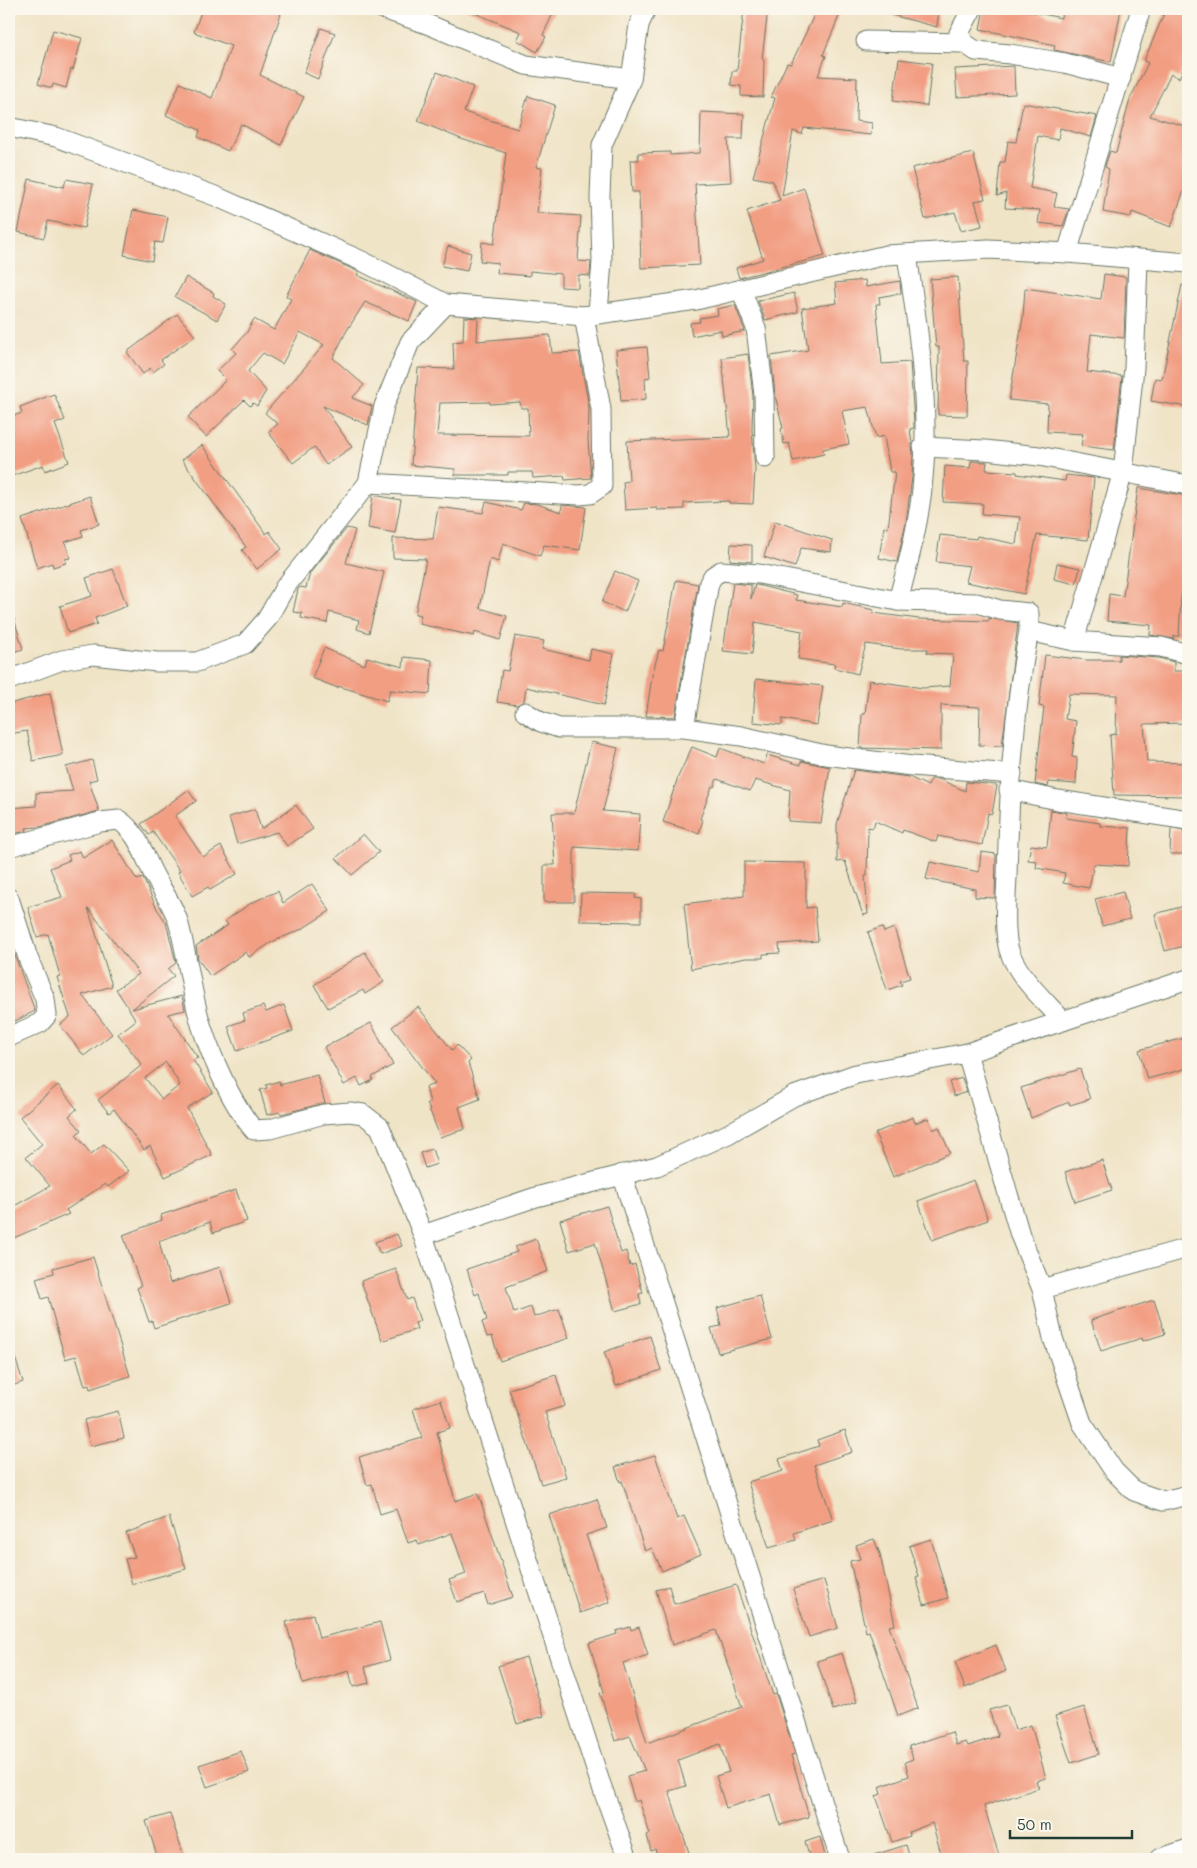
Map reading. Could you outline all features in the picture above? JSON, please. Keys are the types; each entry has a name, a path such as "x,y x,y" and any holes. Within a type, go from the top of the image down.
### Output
{"street":[{"path":"389,9 526,65 631,78"},
{"path":"368,483 579,495 596,491 602,486 600,468 602,409 591,314 602,261 600,197 602,145 631,78 639,26 646,9"},
{"path":"972,9 959,34 964,43 976,51 1010,54 1065,63 1120,78"},
{"path":"1067,253 1141,9"},
{"path":"866,41 964,43"},
{"path":"9,127 56,136 215,196 362,261 446,304 591,314 696,300 886,255 988,249 1067,253 1188,263"},
{"path":"898,600 913,544 923,477 923,386 918,327 907,255"},
{"path":"1074,641 1123,472 1134,368 1138,260"},
{"path":"741,289 756,328 764,395 765,458"},
{"path":"9,680 62,660 94,655 157,662 197,662 245,644 267,619 285,587 368,483 384,406 410,342 446,304"},
{"path":"923,447 985,450 1039,456 1188,485"},
{"path":"684,728 708,584 713,576 721,571 759,574 898,600 977,603 1000,610 1029,613 1028,631 1018,684 1011,782 1006,910 1009,951 1020,972 1063,1021"},
{"path":"1028,631 1074,641 1161,647 1188,654"},
{"path":"525,712 541,722 560,728 684,728 741,736 826,755 912,766 1011,782 1058,800 1188,820"},
{"path":"9,847 100,822 119,820 132,830 143,848 177,919 198,1012 221,1073 242,1115 254,1130 270,1129 324,1114 350,1112 363,1114 380,1127 423,1235 599,1779 628,1859"},
{"path":"9,898 28,958 45,999 47,1015 40,1023 9,1037"},
{"path":"423,1235 536,1197 657,1166 728,1134 794,1096 856,1074 967,1053 1188,979"},
{"path":"967,1053 1020,1235 1042,1289 1053,1338 1082,1423 1114,1471 1134,1491 1162,1500 1188,1495"},
{"path":"622,1174 840,1859"},
{"path":"1042,1289 1188,1248"},
{"path":"1159,1859 1188,1849"}],"building":[{"path":"202,9 267,9 281,14 260,75 304,97 281,145 241,124 228,151 198,137 200,130 166,115 180,83 212,98 231,46 194,32"},
{"path":"465,9 555,9 543,35 546,37 537,52 517,40 521,32"},
{"path":"744,9 768,9 762,59 764,59 763,97 741,96 741,86 731,85 732,71 737,71"},
{"path":"817,9 842,9 823,55 826,56 818,76 857,78 856,121 872,123 871,135 804,128 802,134 793,131 782,196 804,188 825,256 739,278 736,268 763,259 747,211 780,200 773,181 753,177 775,98 771,97 787,63 791,64"},
{"path":"885,9 939,9 937,27 884,13"},
{"path":"984,9 1019,9 1061,18 1062,9 1121,9 1111,62 1054,50 1055,45 980,29"},
{"path":"1166,9 1188,9 1188,59 1179,78 1171,74 1150,116 1188,127 1188,179 1171,227 1132,212 1131,217 1103,212 1109,169 1105,167 1106,163 1110,151 1116,153 1130,99 1148,63 1144,61"},
{"path":"321,28 335,33 318,79 304,73"},
{"path":"53,30 82,38 66,88 53,84 52,88 38,84"},
{"path":"899,59 932,63 927,106 893,101"},
{"path":"1014,66 1015,94 957,97 955,69"},
{"path":"437,72 473,87 464,112 518,129 528,96 555,105 536,167 542,168 537,213 581,216 578,261 591,262 590,276 578,275 578,288 561,287 561,274 530,271 530,276 497,273 498,263 480,261 482,242 494,244 506,153 461,139 418,121"},
{"path":"1023,103 1097,116 1091,137 1060,128 1058,140 1038,136 1030,188 1057,193 1054,207 1069,209 1063,226 1038,223 1040,210 1005,208 1006,193 997,196 1000,162 1005,162 1008,141 1016,142"},
{"path":"701,112 744,114 743,139 728,139 731,182 695,184 700,265 641,268 639,192 632,192 630,160 639,160 638,153 670,152 670,155 700,153"},
{"path":"973,153 985,199 975,201 982,226 961,231 955,212 925,219 912,168"},
{"path":"29,179 64,187 66,179 93,184 84,228 48,221 44,238 18,232"},
{"path":"133,210 168,217 163,243 155,242 152,261 124,255"},
{"path":"448,246 471,253 467,271 442,266"},
{"path":"310,250 359,272 357,275 417,302 409,321 365,302 346,332 333,358 364,385 352,398 372,406 368,425 323,406 352,447 326,465 314,447 293,463 268,432 278,424 265,413 324,345 300,332 282,364 263,353 248,371 266,391 257,406 253,403 250,406 244,400 206,437 188,417 226,380 217,371 236,353 232,349 247,332 254,319 274,330 291,299 286,296"},
{"path":"1104,274 1126,277 1124,338 1091,334 1087,372 1122,376 1114,450 1081,446 1083,434 1047,432 1048,404 1009,400 1023,317 1025,288 1101,299"},
{"path":"186,277 214,293 213,296 226,304 217,320 175,297"},
{"path":"958,277 964,361 968,361 967,416 938,415 939,347 936,347 930,279"},
{"path":"865,280 866,287 900,281 901,293 879,297 880,304 876,304 882,364 910,362 914,423 914,428 910,429 913,453 912,477 906,522 897,562 879,558 884,527 888,528 895,472 890,472 884,436 876,438 868,407 842,411 849,444 823,449 824,454 793,461 789,443 784,444 781,429 783,428 775,395 771,356 808,350 802,308 837,303 835,283"},
{"path":"1182,285 1188,286 1188,407 1151,401 1155,378 1162,379"},
{"path":"794,293 798,312 765,320 758,301"},
{"path":"735,305 745,331 722,336 721,330 692,336 690,323 700,322 699,318 718,315 717,309"},
{"path":"177,314 195,336 161,360 164,364 153,372 150,368 143,374 127,352"},
{"path":"464,317 478,318 477,341 550,335 552,353 579,352 589,408 588,441 591,478 565,480 564,476 533,478 532,472 508,472 508,475 455,475 455,469 411,465 418,368 454,369 453,342 463,341","holes":["490,402 490,404 520,402 521,408 528,408 529,436 437,435 440,403"]},
{"path":"647,347 650,377 645,378 646,399 621,401 616,350"},
{"path":"748,354 753,396 752,429 755,470 753,504 729,503 729,501 684,503 684,509 625,510 623,482 629,481 627,441 730,437 722,358"},
{"path":"54,394 65,420 55,424 69,462 45,471 43,465 9,477 9,417 22,413 20,407"},
{"path":"202,445 266,534 269,531 282,549 257,569 242,550 246,547 182,460"},
{"path":"971,461 987,462 986,470 1017,472 1017,474 1065,481 1066,475 1094,478 1088,540 1037,535 1024,594 966,582 970,566 936,562 940,535 976,539 977,536 1016,544 1020,517 982,514 983,504 943,502 945,466 970,468"},
{"path":"1138,488 1188,496 1188,557 1181,598 1179,636 1174,636 1174,639 1150,635 1151,625 1107,621 1109,594 1123,596"},
{"path":"373,495 401,500 395,533 368,528"},
{"path":"90,496 99,524 81,530 83,536 65,542 70,558 65,559 66,563 53,567 52,563 37,568 22,519"},
{"path":"486,502 521,510 524,503 537,504 561,512 562,505 586,507 580,550 544,545 540,556 503,543 498,562 490,559 480,608 507,616 500,640 475,632 474,636 419,624 421,615 415,614 426,559 393,558 393,538 433,539 438,507 483,513"},
{"path":"775,521 832,540 831,552 801,548 795,567 764,557"},
{"path":"347,528 355,530 346,563 384,572 369,633 357,629 359,620 329,612 327,623 301,618 302,613 293,612 298,589 300,587 306,588 310,573"},
{"path":"731,544 752,545 752,562 730,560"},
{"path":"1057,563 1080,568 1076,584 1054,579"},
{"path":"113,569 127,606 95,618 97,624 68,633 60,606 92,596 86,578"},
{"path":"615,571 638,581 625,612 602,602"},
{"path":"676,580 698,584 675,717 646,716 652,676 659,650 663,651"},
{"path":"733,583 751,585 751,599 755,585 757,585 797,595 796,600 842,607 843,603 874,610 873,613 919,619 989,621 989,618 1018,623 1002,746 979,745 980,707 941,705 941,750 860,748 862,714 865,714 869,680 923,688 950,686 953,654 927,653 928,649 901,649 866,644 858,674 834,668 835,664 798,659 802,631 755,622 752,654 723,651"},
{"path":"9,612 12,612 23,649 9,653"},
{"path":"515,636 544,641 542,649 589,660 591,649 614,654 604,705 526,687 524,701 517,705 497,702 502,670 508,671"},
{"path":"324,648 365,665 367,657 403,667 404,657 432,660 430,694 390,690 387,701 338,686 338,688 312,678"},
{"path":"1045,655 1086,660 1119,660 1119,655 1159,658 1174,662 1174,671 1184,671 1185,689 1188,689 1188,723 1144,724 1147,762 1188,763 1188,796 1114,795 1110,735 1116,734 1117,695 1069,694 1065,719 1076,721 1072,757 1077,758 1076,784 1049,782 1048,787 1035,784 1044,707 1039,706"},
{"path":"756,679 823,686 817,725 782,719 782,725 753,722"},
{"path":"50,693 63,755 33,761 27,731 9,734 9,704"},
{"path":"591,742 618,748 603,811 640,814 638,851 574,847 574,902 544,902 544,865 555,865 552,813 574,813"},
{"path":"692,747 717,757 720,748 764,764 767,755 801,765 801,761 830,767 821,823 788,821 790,790 755,780 750,791 717,779 714,787 712,786 700,819 703,820 699,833 663,822 678,777"},
{"path":"92,760 97,779 89,781 99,811 40,827 26,828 27,831 9,835 9,808 36,806 36,793 73,791 66,767"},
{"path":"854,770 909,777 928,786 931,779 939,779 965,791 966,782 997,785 992,814 988,813 982,845 938,836 936,842 903,830 902,833 875,821 873,828 868,827 867,876 865,876 868,914 863,915 845,861 837,862 837,824"},
{"path":"188,790 196,801 175,816 203,857 221,846 237,874 210,890 208,887 192,896 178,872 180,871 153,832 149,835 141,824"},
{"path":"296,805 313,829 287,846 277,832 237,844 229,817 255,809 261,829"},
{"path":"1051,810 1067,813 1066,818 1100,823 1100,826 1130,828 1128,866 1094,864 1089,888 1063,883 1065,873 1036,868 1037,861 1028,860 1031,845 1047,847"},
{"path":"1171,829 1188,831 1188,854 1170,854"},
{"path":"363,834 379,852 352,875 336,858"},
{"path":"112,840 137,880 143,878 157,909 166,922 176,963 168,969 174,976 132,1009 182,996 185,1010 168,1014 198,1058 193,1060 213,1092 187,1108 212,1155 165,1177 150,1146 144,1150 114,1109 109,1113 98,1100 142,1065 118,1034 136,1020 116,989 139,974 88,908 112,986 82,995 112,1034 84,1056 60,1025 70,1017 57,977 60,976 48,934 37,937 28,907 62,897 50,868 70,860 68,855 80,851 83,858","holes":["166,1062 180,1085 162,1099 145,1078"]},
{"path":"981,852 996,854 995,898 975,897 975,889 926,879 930,862 979,872"},
{"path":"744,862 806,863 806,908 815,907 818,941 779,944 780,953 763,954 763,958 746,958 691,969 684,904 744,896"},
{"path":"312,884 330,911 302,929 272,942 249,957 246,952 210,976 198,959 196,946 228,925 225,921 251,903 278,891 283,903"},
{"path":"1123,892 1130,919 1102,926 1095,899"},
{"path":"581,893 636,894 635,898 641,899 641,922 580,921"},
{"path":"1188,905 1188,945 1165,951 1155,914"},
{"path":"882,927 884,932 894,928 910,978 900,981 902,985 887,990 868,932"},
{"path":"11,945 35,1011 9,1024 9,946"},
{"path":"365,952 384,982 365,994 363,990 328,1008 314,985"},
{"path":"284,1005 293,1031 237,1051 228,1026 245,1020 243,1013 263,1006 266,1012"},
{"path":"418,1007 452,1050 457,1045 471,1060 468,1063 480,1099 459,1107 465,1129 440,1137 427,1103 430,1103 426,1087 435,1084 392,1027"},
{"path":"371,1023 393,1065 372,1077 373,1080 361,1086 357,1078 344,1085 324,1047"},
{"path":"1188,1037 1188,1068 1147,1079 1139,1050"},
{"path":"1080,1069 1090,1099 1070,1105 1069,1102 1031,1118 1021,1088"},
{"path":"317,1075 325,1103 281,1114 280,1112 267,1115 260,1090 267,1088 266,1085 279,1081 280,1085"},
{"path":"962,1078 967,1092 954,1096 949,1082"},
{"path":"58,1085 77,1109 69,1116 81,1130 76,1135 91,1154 104,1144 129,1171 108,1187 105,1184 66,1210 69,1214 9,1240 9,1209 50,1186 26,1157 42,1144 20,1117"},
{"path":"913,1117 915,1123 928,1118 933,1130 939,1127 950,1153 893,1177 875,1133"},
{"path":"432,1149 437,1164 425,1168 420,1153"},
{"path":"1102,1160 1112,1190 1075,1202 1065,1172"},
{"path":"974,1180 988,1220 932,1240 918,1201"},
{"path":"236,1190 247,1221 213,1233 210,1222 159,1241 170,1283 220,1267 231,1303 154,1328 152,1321 149,1322 137,1288 141,1286 123,1235 162,1220 161,1215"},
{"path":"607,1206 621,1253 626,1251 630,1266 635,1264 643,1293 639,1294 641,1304 615,1311 595,1243 569,1251 560,1220"},
{"path":"397,1234 402,1246 380,1254 375,1242"},
{"path":"536,1239 548,1271 506,1287 514,1313 531,1307 534,1317 559,1309 569,1338 500,1361 492,1336 487,1337 482,1322 487,1320 479,1293 475,1295 467,1269 517,1252 515,1247"},
{"path":"93,1257 130,1376 90,1389 89,1385 85,1386 76,1356 65,1359 48,1297 42,1299 36,1278 54,1273 53,1268"},
{"path":"396,1269 407,1300 412,1298 420,1321 415,1323 417,1329 382,1341 361,1281"},
{"path":"760,1296 772,1339 718,1353 711,1328 721,1326 717,1308"},
{"path":"1154,1300 1165,1334 1143,1341 1142,1338 1101,1351 1091,1320"},
{"path":"650,1336 661,1370 616,1386 604,1352"},
{"path":"9,1348 12,1348 23,1382 9,1387"},
{"path":"556,1375 565,1406 545,1412 566,1477 541,1484 509,1389"},
{"path":"441,1400 450,1428 437,1432 455,1501 478,1493 513,1597 488,1605 484,1593 457,1602 449,1580 466,1574 452,1533 419,1545 417,1540 408,1543 396,1509 380,1514 372,1484 367,1485 359,1457 422,1438 413,1409"},
{"path":"118,1411 124,1438 90,1446 84,1420"},
{"path":"845,1430 852,1452 814,1465 833,1520 794,1533 796,1540 769,1548 748,1482 783,1471 779,1459 819,1446 817,1440"},
{"path":"655,1455 677,1519 684,1516 701,1554 662,1571 652,1548 645,1551 622,1481 620,1482 615,1467"},
{"path":"597,1499 607,1528 586,1535 610,1602 580,1613 549,1515"},
{"path":"169,1517 186,1569 132,1584 125,1559 135,1557 126,1533"},
{"path":"874,1539 880,1554 895,1625 889,1626 918,1708 898,1716 869,1631 866,1632 850,1561 860,1559 856,1545"},
{"path":"931,1539 948,1598 924,1605 916,1577 919,1576 909,1546"},
{"path":"824,1580 838,1628 809,1637 793,1589"},
{"path":"736,1585 773,1695 776,1694 795,1754 791,1755 809,1817 780,1825 771,1794 726,1808 716,1776 729,1772 720,1744 678,1760 686,1786 669,1791 691,1859 658,1859 655,1849 651,1851 647,1835 650,1834 639,1800 635,1802 627,1776 645,1771 630,1736 615,1741 600,1693 604,1692 589,1643 617,1634 616,1631 630,1627 631,1630 639,1627 648,1655 623,1663 647,1743 742,1707 716,1630 672,1645 656,1590 669,1586 674,1604"},
{"path":"313,1614 319,1638 380,1622 390,1660 365,1667 369,1683 353,1687 349,1671 303,1684 286,1622"},
{"path":"996,1645 1006,1671 965,1688 955,1662"},
{"path":"842,1653 857,1702 833,1710 817,1661"},
{"path":"526,1657 544,1716 517,1724 498,1666"},
{"path":"1007,1705 1015,1730 1031,1725 1046,1778 1036,1781 1039,1788 984,1806 1000,1859 947,1859 946,1856 942,1857 932,1823 909,1832 910,1836 892,1842 876,1796 881,1794 879,1787 909,1776 905,1762 913,1759 909,1746 952,1732 956,1745 966,1742 968,1746 998,1736 989,1710"},
{"path":"1084,1707 1099,1754 1071,1763 1055,1716"},
{"path":"241,1751 249,1772 207,1787 199,1765"},
{"path":"170,1814 185,1859 158,1859 146,1821"},
{"path":"820,1837 826,1859 810,1859 805,1842"},
{"path":"906,1845 910,1859 872,1859 871,1856"}]}
